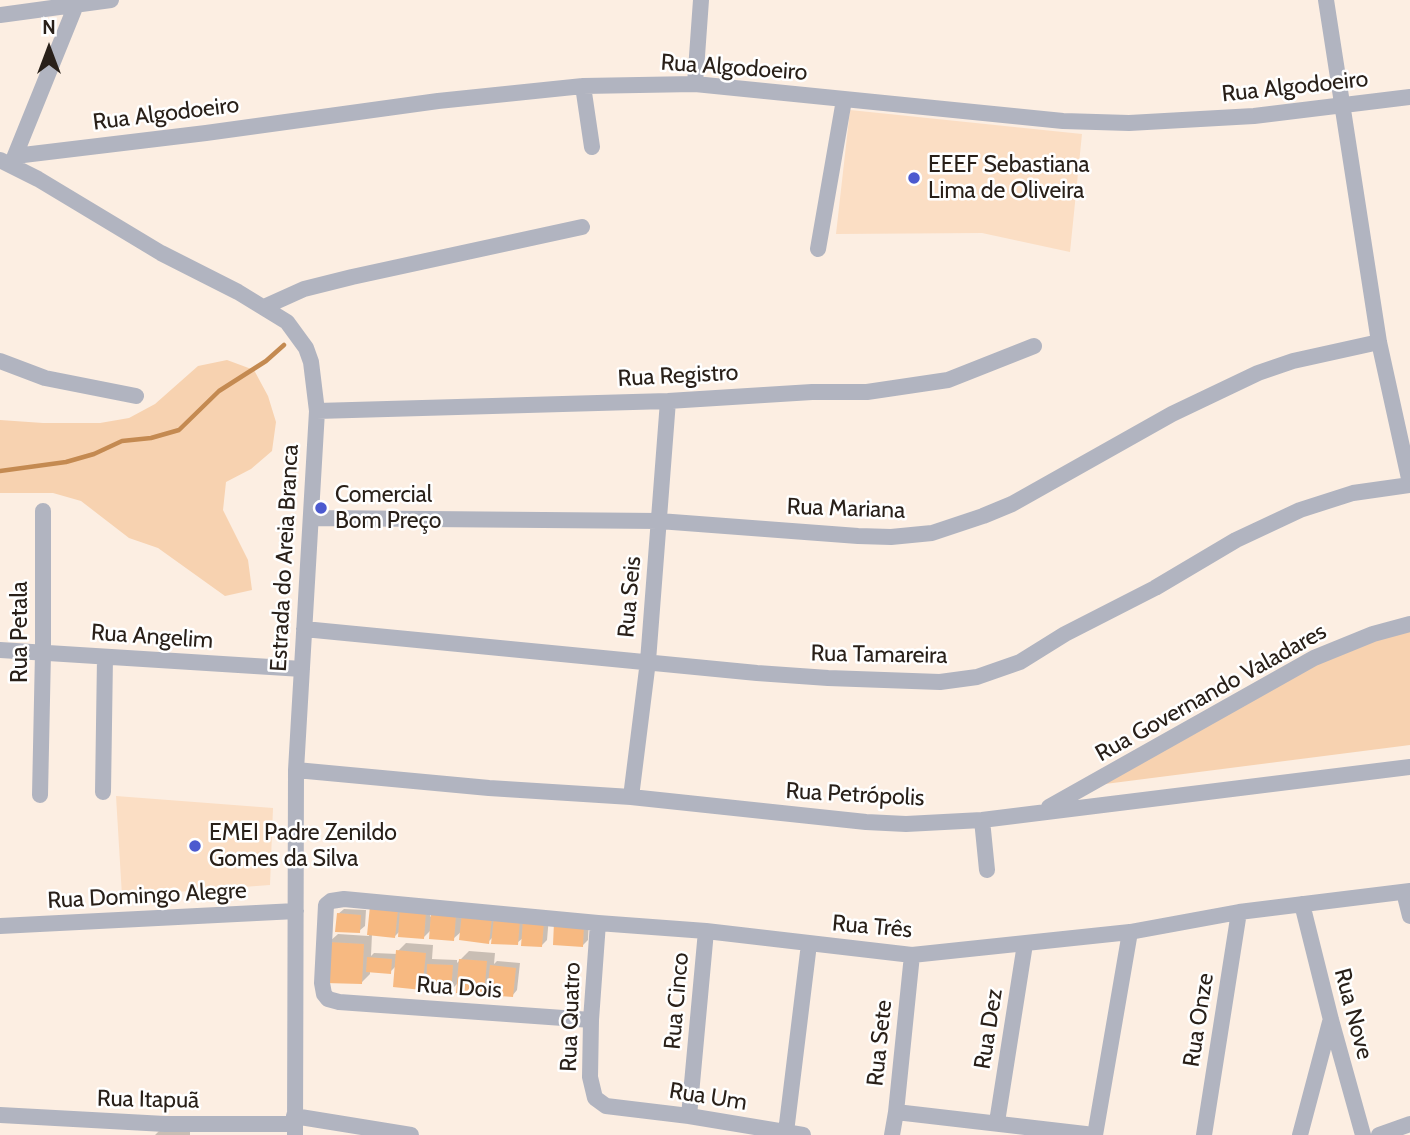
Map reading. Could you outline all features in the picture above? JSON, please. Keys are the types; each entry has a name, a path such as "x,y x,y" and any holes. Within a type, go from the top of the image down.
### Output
{"street":[{"path":"0,15 111,0"},
{"path":"695,84 701,0"},
{"path":"1326,0 1380,342 1410,484"},
{"path":"9,160 77,3"},
{"name":"Rua Algodoeiro","path":"9,160 438,101 583,86 695,84 1063,121 1129,123 1254,116 1410,97"},
{"path":"583,86 592,147"},
{"path":"818,249 844,100"},
{"name":"Estrada do Areia Branca","path":"9,160 161,253 264,307 287,322 306,348 311,362 317,411 296,769 294,1125"},
{"path":"264,307 304,289 582,227"},
{"name":"Rua Mariana","path":"311,518 659,521 858,536 891,537 932,533 1012,503 1172,414 1258,373 1293,361 1380,342"},
{"name":"Rua Registro","path":"317,411 668,401 812,392 867,392 948,380 1034,346"},
{"path":"0,361 45,378 136,397"},
{"name":"Rua Seis","path":"631,797 648,661 668,401"},
{"name":"Rua Tamareira","path":"304,629 854,680 940,682 977,677 1020,663 1065,634 1155,588 1236,540 1300,510 1353,493 1410,484"},
{"name":"Rua Petala","path":"40,795 43,511"},
{"name":"Rua Governando Valadares","path":"1038,813 1314,658 1373,634 1410,624"},
{"name":"Rua Angelim","path":"0,650 302,669"},
{"path":"103,792 104,657"},
{"name":"Rua Petrópolis","path":"296,769 489,788 631,797 906,824 982,820 1410,767"},
{"path":"982,820 987,870"},
{"path":"1407,891 1410,916"},
{"name":"Rua Três","path":"326,997 322,983 325,914 329,903 344,899 706,931 912,955 1129,932 1239,912 1407,891"},
{"name":"Rua Nove","path":"1302,904 1363,1135"},
{"name":"Rua Domingo Alegre","path":"0,926 296,911"},
{"name":"Rua Onze","path":"1204,1135 1239,912"},
{"name":"Rua Quatro","path":"598,923 591,1020 592,1091 595,1098 606,1106"},
{"name":"Rua Cinco","path":"689,1116 706,931"},
{"path":"897,1112 1094,1135 1129,932"},
{"name":"Rua Dez","path":"997,1122 1025,943"},
{"path":"795,1134 809,944"},
{"name":"Rua Sete","path":"892,1135 897,1112 912,955"},
{"name":"Rua Dois","path":"326,997 339,1002 591,1020"},
{"path":"1300,1135 1331,1020"},
{"name":"Rua Um","path":"606,1106 689,1116 795,1134"},
{"name":"Rua Itapuã","path":"0,1115 139,1123 294,1125 411,1135"},
{"path":"1379,1135 1410,1124"}],"shaded area":[{"name":"EEEF Sebastiana Lima de Oliveira","path":"850,110 1082,134 1070,252 982,233 836,234"},
{"path":"227,360 254,370 268,396 276,422 272,451 251,469 226,482 223,510 248,560 252,590 225,596 158,548 129,538 81,501 53,493 0,493 0,420 100,423 129,418 155,404 198,366"},
{"path":"1410,625 1410,745 1066,789 1341,648"},
{"name":"EMEI Padre Zenildo Gomes da Silva","path":"116,796 273,808 270,885 122,896"}],"building":[{"path":"370,906 398,909 395,938 367,935"},
{"path":"400,909 426,911 424,939 398,937"},
{"path":"337,913 361,915 360,933 335,932"},
{"path":"431,913 456,915 454,941 429,939"},
{"path":"462,913 492,917 489,944 459,940"},
{"path":"494,917 520,919 518,945 491,944"},
{"path":"523,920 544,921 542,947 521,946"},
{"path":"554,922 584,923 583,947 553,945"},
{"path":"328,942 364,944 362,984 325,983"},
{"path":"396,950 426,953 422,990 393,987"},
{"path":"367,957 392,959 391,974 366,972"},
{"path":"459,959 487,961 484,995 456,993"},
{"path":"427,964 453,965 451,992 426,990"},
{"path":"490,965 516,968 513,997 487,995"}],"waterway":[{"path":"0,471 66,462 94,454 122,441 151,438 179,430 219,391 266,361 284,345"}],"place":[{"name":"EEEF Sebastiana Lima de Oliveira","path":"914,178"},
{"name":"Comercial Bom Preço","path":"321,508"},
{"name":"EMEI Padre Zenildo Gomes da Silva","path":"195,846"}]}
